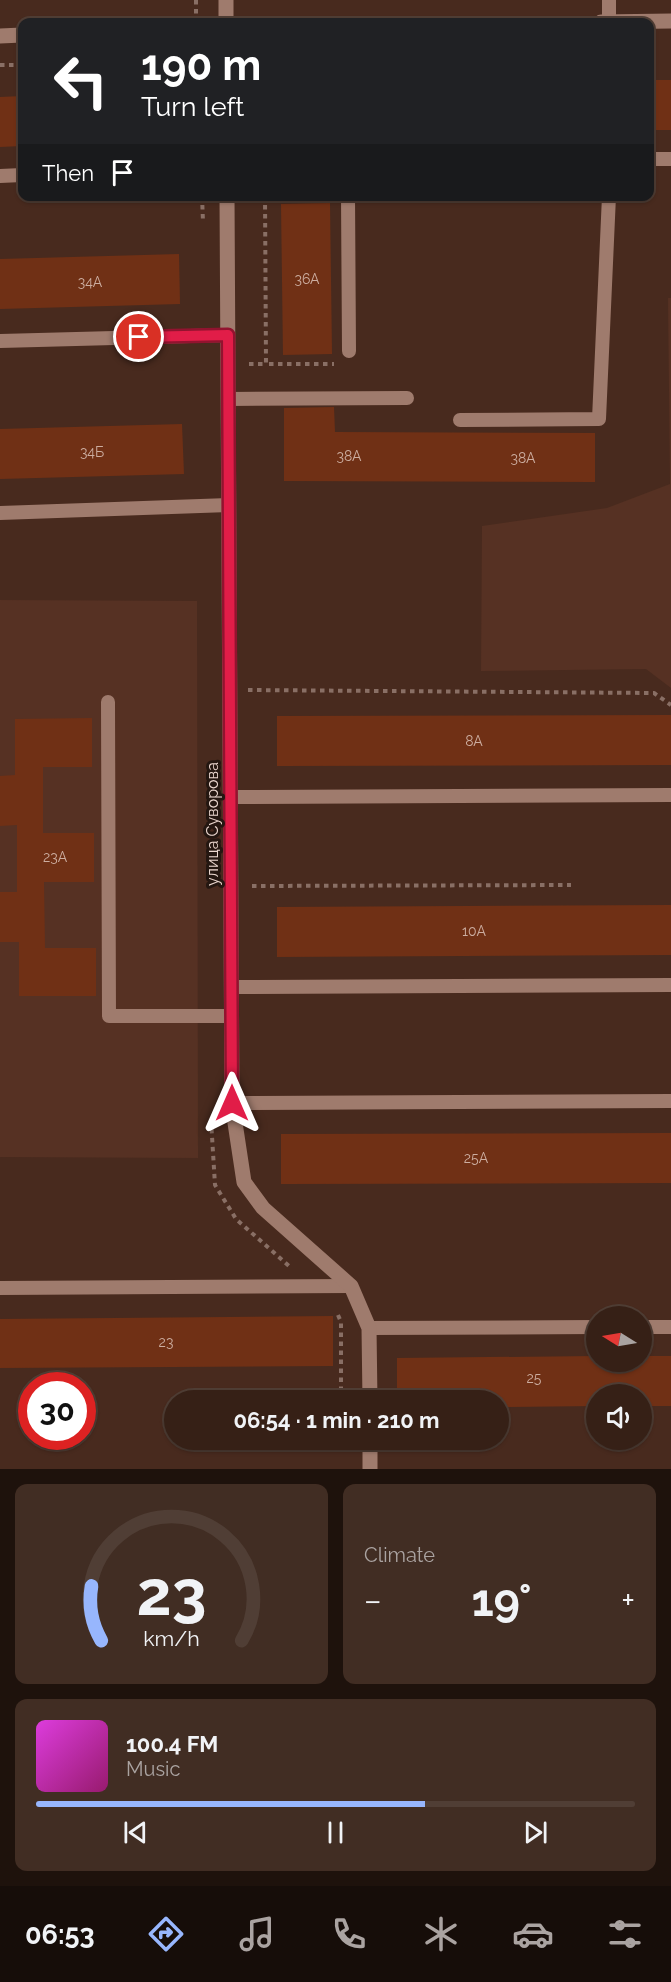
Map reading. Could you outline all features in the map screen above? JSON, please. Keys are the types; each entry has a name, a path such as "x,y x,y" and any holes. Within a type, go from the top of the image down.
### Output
{"street":[{"path":"226,0 226,18"},
{"path":"654,21 671,21"},
{"path":"0,36 18,35"},
{"name":"улица Суворова","path":"227,201 232,1103 244,1182 262,1208 351,1286 369,1328 370,1390"},
{"path":"370,1450 370,1469"}],"lane":[{"path":"609,0 609,18"},
{"path":"654,159 671,159"},
{"path":"0,176 18,175"},
{"path":"348,201 349,351"},
{"path":"460,420 599,419 609,201"},
{"path":"0,341 228,335"},
{"path":"228,399 407,398"},
{"path":"0,513 229,505"},
{"path":"108,702 109,1016 231,1016"},
{"path":"230,797 671,795"},
{"path":"231,987 671,985"},
{"path":"232,1103 671,1101"},
{"path":"0,1288 351,1286"},
{"path":"369,1328 586,1327"},
{"path":"652,1327 671,1327"}],"path":[{"path":"196,0 196,18"},
{"path":"0,65 18,65"},
{"path":"264,201 266,364 349,363 349,351"},
{"path":"230,690 654,693 671,705"},
{"path":"230,887 571,885"}],"shaded area":[{"path":"668,298 671,298 671,688 646,669 481,671 482,526 607,508 670,484"},
{"path":"0,600 197,601 198,1158 0,1157"}],"building":[{"path":"654,80 671,80 671,130 654,130"},
{"path":"18,96 18,146 0,147 0,97"},
{"path":"330,203 332,354 283,355 281,204"},
{"path":"179,254 180,304 0,309 0,259"},
{"path":"334,407 335,432 595,433 595,482 284,481 284,408"},
{"path":"182,424 184,474 0,479 0,429"},
{"path":"671,715 671,765 277,766 277,716"},
{"path":"92,718 92,767 43,767 43,833 94,833 94,882 44,882 45,948 96,948 96,996 19,996 19,942 0,942 0,892 17,892 17,825 0,826 0,776 15,775 15,719"},
{"path":"671,905 671,955 277,957 277,907"},
{"path":"671,1133 671,1183 281,1184 281,1134"},
{"path":"333,1316 333,1366 0,1368 0,1319"},
{"path":"586,1356 586,1372 652,1372 652,1356 671,1356 671,1406 652,1406 652,1384 586,1384 586,1406 509,1407 509,1390 397,1390 397,1358"}],"route":[{"path":"139,337 228,335 232,1103"}]}
